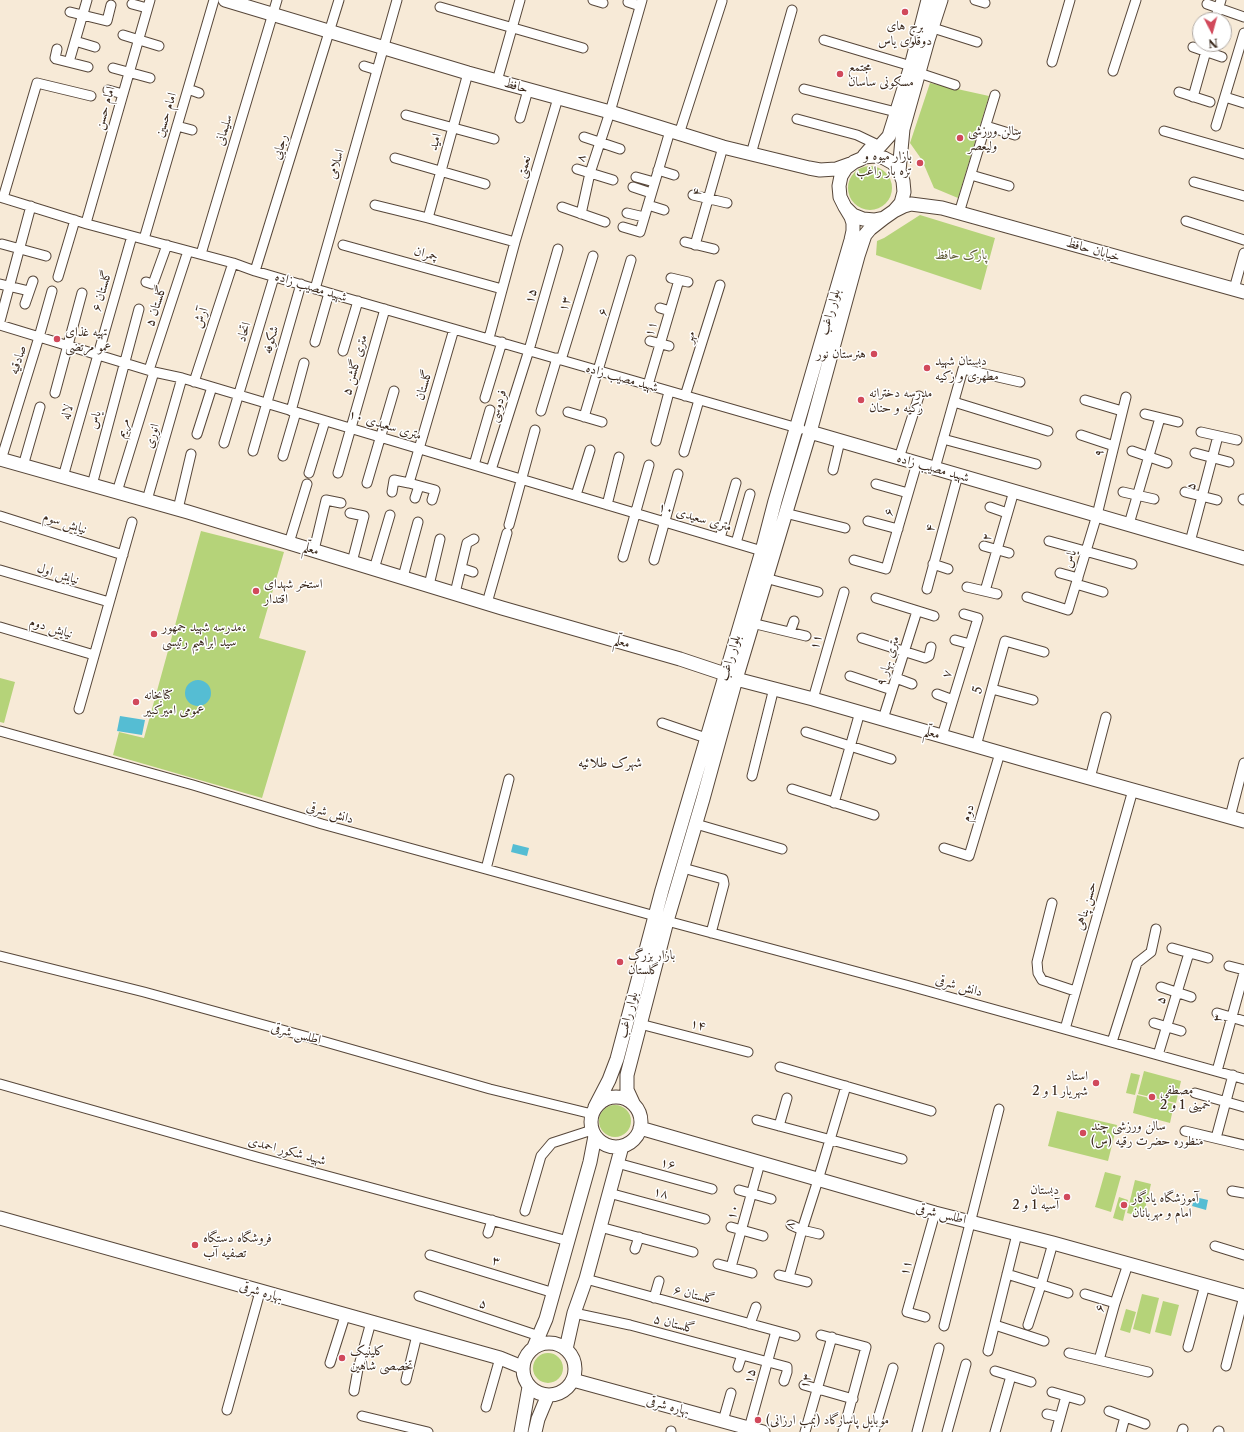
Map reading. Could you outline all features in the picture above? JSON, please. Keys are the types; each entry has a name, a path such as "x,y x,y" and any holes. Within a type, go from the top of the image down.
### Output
{"street":[{"path":"69,62 87,0"},
{"name":"امام حسین","path":"144,239 214,0"},
{"name":"حافظ","path":"225,0 468,73 610,112 723,147 809,168 828,170 842,168 857,161"},
{"name":"سلیمانی","path":"201,254 277,0"},
{"path":"330,32 339,0"},
{"path":"383,47 397,0"},
{"path":"497,81 520,0"},
{"path":"593,0 603,3"},
{"path":"901,176 893,163 884,158 874,156 864,157 846,168 841,176 839,186 843,202 853,215 863,219 874,220 889,215 901,203 904,192 901,176 903,129 928,0"},
{"path":"857,161 870,149 880,146 889,136 896,112 933,28 941,0"},
{"path":"975,0 985,3"},
{"path":"1052,62 1070,0"},
{"path":"1114,71 1136,0"},
{"path":"623,227 640,232 658,170 674,132 722,1"},
{"path":"610,112 641,3 628,2"},
{"path":"132,4 148,4"},
{"name":"امام حسن","path":"86,223 148,4"},
{"path":"1207,4 1220,4 1244,16"},
{"path":"70,12 107,21 111,5"},
{"path":"440,6 583,48"},
{"path":"751,154 792,10"},
{"path":"933,28 977,42"},
{"name":"رجایی","path":"255,271 330,32"},
{"path":"1216,126 1225,97 1240,64 1244,33"},
{"path":"122,35 159,46"},
{"path":"824,40 955,85"},
{"path":"75,41 95,47"},
{"name":"اسلامی","path":"315,289 383,47"},
{"path":"57,49 55,59 88,67"},
{"path":"1193,97 1206,52"},
{"path":"1214,52 1222,57"},
{"path":"364,66 377,70"},
{"path":"113,68 150,78"},
{"name":"امید","path":"428,218 468,73"},
{"path":"2,198 37,83 91,96"},
{"path":"188,89 199,93"},
{"path":"804,89 896,112"},
{"path":"108,90 122,94"},
{"path":"520,118 528,90"},
{"path":"1179,92 1210,102"},
{"path":"959,213 995,95"},
{"path":"1225,97 1244,103"},
{"name":"نعمتی","path":"489,338 515,242 558,98"},
{"name":"۸","path":"581,214 590,173 610,112"},
{"path":"406,115 494,139"},
{"path":"797,119 857,136 880,146"},
{"path":"176,126 192,130"},
{"path":"986,126 1014,135"},
{"path":"1164,131 1244,154"},
{"path":"584,137 620,149"},
{"name":"۴","path":"695,244 723,147"},
{"path":"395,158 485,184"},
{"name":"حافظ","path":"809,168 827,178 834,185 843,202"},
{"path":"577,169 613,180"},
{"path":"658,170 674,175"},
{"path":"971,175 1009,186"},
{"name":"خیابان حافظ","path":"901,176 914,194 942,208"},
{"path":"636,177 654,182"},
{"path":"1194,182 1244,196"},
{"path":"633,187 651,193"},
{"path":"693,195 727,203"},
{"name":"شهید مصیب زاده","path":"2,198 75,220 201,254 315,289 489,338 669,392 1244,558"},
{"name":"بلوار راغب","path":"633,1103 627,1090 626,1080 640,1024 667,921 696,824 775,501 853,232 851,216 843,202"},
{"name":"خیابان حافظ","path":"889,215 911,204 942,208 1239,291"},
{"path":"375,205 515,242"},
{"path":"648,205 664,210"},
{"path":"0,321 31,206"},
{"path":"562,207 606,222"},
{"path":"627,212 644,217"},
{"name":"بلوار راغب","path":"594,1110 609,1080 617,1059 654,916 706,738 752,623 810,432 865,235 870,229 889,215"},
{"path":"58,278 75,220"},
{"path":"1186,222 1244,240"},
{"name":"گلستان ۶","path":"97,354 132,236"},
{"path":"686,242 714,249"},
{"path":"2,244 46,256"},
{"path":"146,282 153,283 167,245"},
{"name":"چمران","path":"344,245 502,289"},
{"name":"۱۵","path":"529,350 558,248"},
{"name":"گلستان ۵","path":"151,371 188,251"},
{"path":"1239,291 1244,253"},
{"name":"۱۳","path":"559,359 592,256"},
{"name":"۶","path":"599,371 631,260"},
{"name":"آرش","path":"194,382 232,263"},
{"name":"اتحاد","path":"239,395 274,276"},
{"name":"۱۱","path":"648,385 664,345 670,311 679,280"},
{"path":"25,304 33,281"},
{"path":"0,284 29,292"},
{"name":"شکوفه","path":"267,403 301,284"},
{"name":"مهر","path":"685,396 720,285"},
{"name":"صادقیه","path":"0,459 52,292"},
{"path":"55,393 82,293"},
{"path":"315,342 329,293"},
{"path":"343,351 358,301"},
{"path":"660,308 670,311"},
{"name":"یاس","path":"92,485 139,309"},
{"name":"۵ متری گلشن","path":"338,473 385,309"},
{"name":"۱۰ متری سعیدی","path":"0,325 151,371 182,378 419,448 762,551"},
{"name":"گلستان","path":"419,448 454,329"},
{"path":"650,341 664,345"},
{"path":"485,398 502,342"},
{"name":"فردوسی","path":"491,470 529,350"},
{"name":"لاله","path":"63,477 97,354"},
{"path":"541,411 559,359"},
{"path":"283,456 304,363"},
{"path":"935,468 963,369 1020,382"},
{"name":"مریم","path":"117,492 151,371"},
{"path":"584,417 599,371"},
{"name":"انوری","path":"147,500 182,378"},
{"path":"197,434 212,387"},
{"path":"367,483 394,391"},
{"path":"656,441 669,392"},
{"path":"224,443 239,395"},
{"path":"899,458 919,396"},
{"name":"۹","path":"1097,515 1126,397"},
{"path":"684,452 700,400"},
{"path":"1085,400 1122,411"},
{"path":"954,402 1048,432"},
{"path":"253,452 267,403"},
{"path":"23,466 40,407"},
{"path":"474,465 490,410"},
{"path":"568,412 602,422"},
{"path":"1145,414 1178,422"},
{"path":"1129,524 1160,418"},
{"path":"309,473 325,421"},
{"path":"487,603 535,430"},
{"path":"1200,432 1237,440"},
{"path":"1081,435 1114,446"},
{"name":"۵","path":"1190,542 1218,436"},
{"path":"943,440 1036,464"},
{"path":"832,470 840,441"},
{"path":"409,483 419,448"},
{"path":"576,496 590,450"},
{"path":"1132,451 1167,463"},
{"path":"1195,453 1229,462"},
{"path":"178,509 191,454"},
{"path":"606,504 618,457"},
{"name":"معلّم","path":"0,459 178,509 403,578 680,659 731,676 1244,821"},
{"name":"۶","path":"854,560 886,569 917,463"},
{"path":"623,557 649,465"},
{"path":"654,560 678,474"},
{"name":"۴","path":"927,589 958,475"},
{"path":"392,492 394,480 435,490 432,500"},
{"path":"720,538 736,483"},
{"path":"289,543 307,484"},
{"path":"876,484 908,493"},
{"path":"416,498 419,486"},
{"name":"۲","path":"985,591 1014,491"},
{"path":"1123,492 1154,499"},
{"path":"1185,492 1217,500"},
{"path":"736,543 750,494"},
{"path":"314,550 326,500 340,503"},
{"path":"990,507 1007,513"},
{"path":"350,513 364,516 352,562"},
{"path":"785,513 844,528"},
{"path":"374,569 390,515"},
{"name":"یاس","path":"1027,597 1068,610 1097,515"},
{"name":"نیایش سوم","path":"0,516 123,555"},
{"path":"868,521 898,529"},
{"path":"79,709 132,522"},
{"path":"403,578 418,522"},
{"path":"429,585 440,539"},
{"path":"455,593 467,543 474,539"},
{"path":"1049,541 1132,564"},
{"path":"984,546 1009,552"},
{"path":"933,564 948,569"},
{"path":"461,568 473,572"},
{"name":"نیایش اول","path":"0,570 109,602"},
{"path":"1060,573 1103,592"},
{"path":"765,578 818,592"},
{"path":"967,587 998,594"},
{"name":"۱۱","path":"813,699 844,592"},
{"path":"876,598 934,616"},
{"name":"۹ متری بهار","path":"883,719 917,610"},
{"name":"۷","path":"942,736 978,618 964,614"},
{"path":"790,632 794,622"},
{"path":"752,623 806,636"},
{"name":"نیایش دوم","path":"0,627 94,655"},
{"path":"862,638 925,658 929,656 931,647"},
{"path":"955,640 970,644"},
{"name":"5","path":"976,746 1005,641 1044,652"},
{"path":"850,676 892,690"},
{"path":"896,678 912,684"},
{"path":"752,776 774,688"},
{"path":"992,689 1033,700"},
{"path":"937,694 953,700"},
{"path":"834,803 860,712"},
{"path":"1090,778 1106,717"},
{"path":"662,723 706,738"},
{"name":"دانش شرقی","path":"0,731 193,785 322,824 654,916"},
{"path":"806,732 891,759"},
{"name":"دوم","path":"944,848 969,856 1000,753"},
{"path":"1230,817 1244,763"},
{"path":"486,869 510,779"},
{"path":"792,789 874,815"},
{"name":"حسن پناهی","path":"1064,1029 1133,790"},
{"path":"696,824 782,849"},
{"path":"683,868 722,879 724,884 711,933"},
{"path":"1052,903 1037,962 1038,973 1042,980 1075,991"},
{"name":"دانش شرقی","path":"667,921 906,985 1244,1079"},
{"path":"1112,1042 1137,963 1152,952 1156,929"},
{"path":"1172,948 1208,958"},
{"name":"۵","path":"1158,1055 1189,953"},
{"name":"اطلس شرقی","path":"0,956 152,994 490,1089 594,1110"},
{"path":"1229,966 1244,972"},
{"name":"۳","path":"1217,1071 1244,972"},
{"path":"1161,987 1191,997"},
{"path":"1217,1013 1244,1021"},
{"path":"1154,1023 1180,1031"},
{"name":"۱۴","path":"640,1024 748,1052"},
{"path":"780,1066 931,1111"},
{"path":"1216,1138 1233,1075"},
{"name":"شهید شکور احمدی","path":"0,1084 257,1157 568,1241"},
{"name":"۸","path":"789,1278 846,1086"},
{"path":"1195,1094 1244,1107"},
{"path":"617,1097 633,1103 640,1116 640,1128 633,1139 622,1146 607,1145 600,1141 594,1133 590,1122 594,1110 601,1101 617,1097"},
{"path":"779,1126 787,1098"},
{"path":"944,1326 999,1109"},
{"path":"757,1120 902,1159"},
{"name":"اطلس شرقی","path":"640,1128 934,1213 1243,1294"},
{"path":"1185,1131 1244,1145"},
{"path":"525,1211 541,1156 552,1143 594,1133"},
{"path":"536,1342 542,1344 550,1343 559,1345 566,1349 572,1356 575,1363 573,1380 569,1386 556,1395 548,1396 541,1394 529,1387 525,1381 522,1368 524,1360 536,1342 546,1320 568,1241 594,1133"},
{"path":"566,1349 574,1314 586,1279 622,1146"},
{"name":"۱۶","path":"617,1163 712,1189"},
{"name":"۱۰","path":"731,1267 760,1163"},
{"path":"739,1190 771,1199"},
{"path":"1232,1190 1244,1193"},
{"name":"۱۸","path":"609,1194 705,1219"},
{"name":"۱۱","path":"925,1317 907,1312 934,1213"},
{"name":"بهاره شرقی","path":"0,1218 500,1358 522,1368"},
{"path":"488,1233 492,1220"},
{"path":"791,1225 802,1230 819,1234"},
{"path":"600,1227 693,1252"},
{"path":"731,1227 763,1236"},
{"path":"988,1351 1017,1234"},
{"path":"635,1249 638,1237"},
{"path":"1028,1325 1053,1243"},
{"path":"1215,1246 1244,1255"},
{"name":"۳","path":"430,1255 554,1293"},
{"path":"718,1264 752,1273"},
{"name":"۶","path":"1099,1360 1128,1264"},
{"path":"1008,1274 1068,1293"},
{"path":"779,1275 807,1282"},
{"name":"گلستان ۶","path":"586,1279 795,1336"},
{"path":"654,1298 659,1282"},
{"path":"1188,1347 1205,1285"},
{"path":"227,1410 260,1292"},
{"path":"1085,1294 1115,1303"},
{"path":"1226,1366 1243,1294"},
{"name":"۵","path":"419,1296 536,1342"},
{"path":"750,1324 756,1307"},
{"name":"گلستان ۵","path":"574,1314 630,1325 787,1367 784,1382"},
{"path":"330,1363 346,1316"},
{"path":"354,1391 358,1369 371,1322"},
{"path":"994,1326 1044,1341"},
{"name":"۱۵","path":"749,1430 776,1331"},
{"path":"821,1335 866,1347 843,1432"},
{"path":"406,1380 418,1336"},
{"name":"۱۳","path":"805,1432 832,1337"},
{"path":"917,1432 939,1348"},
{"path":"1069,1353 1148,1372"},
{"path":"738,1367 742,1355"},
{"path":"486,1407 500,1358"},
{"path":"947,1432 966,1364"},
{"path":"874,1432 893,1368"},
{"path":"995,1371 1031,1382"},
{"path":"995,1432 1011,1376"},
{"name":"بهاره شرقی","path":"573,1380 723,1421 749,1430 763,1432"},
{"path":"804,1385 852,1399"},
{"path":"521,1432 529,1387"},
{"path":"1052,1392 1080,1400"},
{"path":"723,1421 731,1393"},
{"path":"535,1432 538,1419 548,1396"},
{"path":"1056,1432 1066,1396"},
{"path":"1109,1411 1145,1424"},
{"path":"1047,1414 1060,1417"},
{"path":"362,1416 428,1432"},
{"path":"1121,1432 1125,1417"}],"green space":[{"path":"930,83 989,96 958,198 934,188 922,160 910,143"},
{"path":"866,166 874,166 886,172 892,184 892,192 886,204 874,210 866,210 854,204 848,192 848,184 854,172"},
{"name":"پارک حافظ","path":"920,215 995,238 981,290 876,255 877,241"},
{"path":"201,531 284,552 259,638 306,651 262,798 113,755 119,732 144,738"},
{"path":"0,678 15,682 4,723 0,722"},
{"path":"1144,1071 1181,1081 1176,1103 1138,1094"},
{"path":"1131,1073 1140,1075 1135,1095 1126,1093"},
{"path":"1137,1095 1174,1104 1170,1123 1133,1113"},
{"path":"612,1105 618,1105 627,1109 631,1121 627,1133 618,1137 612,1137 603,1133 599,1124 599,1118 603,1109"},
{"name":"سالن ورزشی چند منظوره حضرت رقیه (س)","path":"1057,1111 1117,1125 1108,1161 1048,1146"},
{"path":"1105,1172 1121,1176 1111,1212 1095,1207"},
{"path":"1135,1180 1151,1184 1143,1217 1127,1213"},
{"path":"1119,1197 1128,1200 1123,1221 1113,1218"},
{"path":"1142,1294 1159,1298 1150,1334 1133,1329"},
{"path":"1163,1301 1179,1305 1171,1336 1155,1332"},
{"path":"1126,1309 1136,1312 1130,1333 1120,1330"},
{"path":"548,1353 559,1357 563,1368 559,1379 548,1383 537,1379 533,1368 537,1357"}],"water":[{"path":"198,680 207,684 211,693 207,702 198,706 189,702 185,693 189,684"},
{"path":"120,716 145,720 142,735 117,731"},
{"path":"513,844 529,848 527,856 511,852"},
{"path":"1195,1197 1208,1200 1206,1210 1192,1206"}],"place":[{"name":"برج های دوقلوی یاس","path":"905,12"},
{"name":"مجتمع مسکونی ساسان","path":"840,74"},
{"name":"سالن ورزشی ولیعصر","path":"960,138"},
{"name":"بازار میوه و تره بار راغب","path":"920,163"},
{"name":"تهیه غذای عمو مرتضی","path":"57,339"},
{"name":"هنرستان نور","path":"874,354"},
{"name":"دبستان شهید مطهری و زکیه","path":"927,368"},
{"name":"مدرسه دخترانه زکیه و حنان","path":"861,400"},
{"name":"استخر شهدای اقتدار","path":"256,591"},
{"name":"مدرسه شهید جمهور، سید ابراهیم رئیسی","path":"154,634"},
{"name":"کتابخانه عمومی امیرکبیر","path":"136,702"},
{"name":"بازار بزرگ گلستان","path":"620,962"},
{"name":"استاد شهریار 1 و 2","path":"1096,1083"},
{"name":"مصطفی خمینی 1 و 2","path":"1152,1097"},
{"name":"سالن ورزشی چند منظوره حضرت رقیه (س)","path":"1083,1133"},
{"name":"دبستان آسیه 1 و 2","path":"1067,1197"},
{"name":"آموزشگاه یادگار امام و مهربانان","path":"1124,1205"},
{"name":"فروشگاه دستگاه تصفیه آب","path":"195,1245"},
{"name":"کلینیک تخصصی شاهین","path":"342,1358"},
{"name":"موبایل پاسارگاد (بمب ارزانی)","path":"758,1420"}],"district":[{"name":"شهرک طلائیه","path":"610,763"}]}
